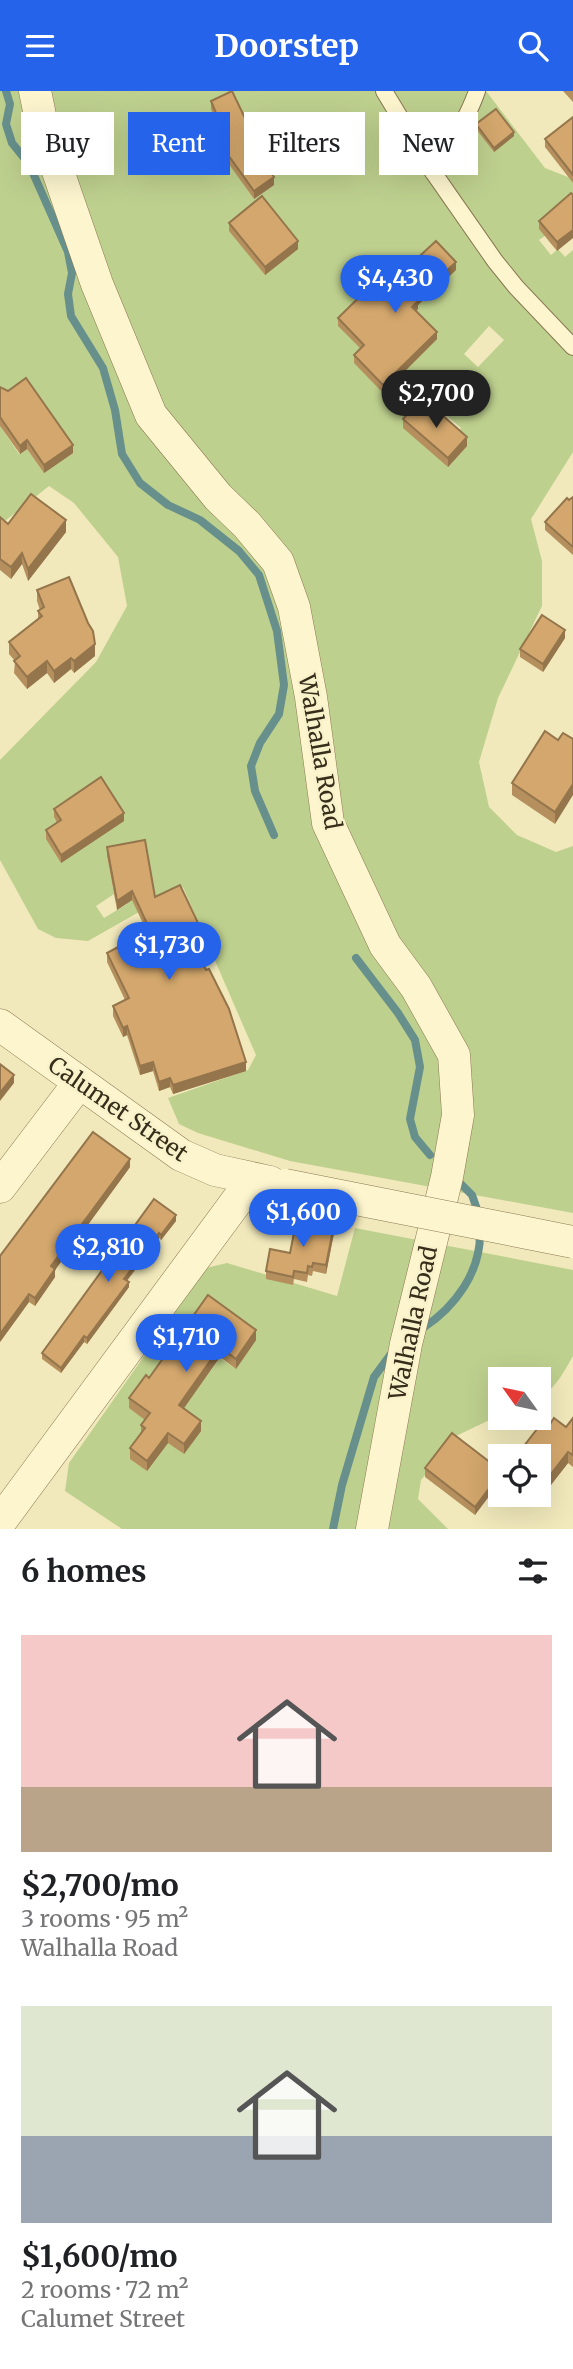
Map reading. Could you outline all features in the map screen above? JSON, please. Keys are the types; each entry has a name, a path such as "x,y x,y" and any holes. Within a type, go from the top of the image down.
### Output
{"street":[{"name":"Walhalla Road","path":"35,91 42,125 97,283 151,415 218,497 247,525 278,562 296,620 311,697 328,823 385,945 416,987 454,1055 458,1115 447,1177 406,1343 372,1529"},
{"name":"Calumet Street","path":"0,1025 181,1155 215,1170 573,1242"},
{"path":"0,1187 79,1083"},
{"path":"0,1522 253,1179"}],"lane":[{"path":"384,91 397,112"},
{"path":"468,112 477,91"},
{"path":"435,175 516,287 573,347"}],"green space":[{"path":"0,91 486,91 545,168 573,179 573,216 539,240 551,255 558,249 565,257 573,250 573,452 531,519 542,561 542,606 498,698 479,762 489,807 517,835 556,852 573,846 573,1213 290,1161 198,1133 179,1124 168,1098 248,1070 256,1055 183,887 88,941 56,938 38,929 0,860 0,760 96,662 127,606 118,557 74,503 49,486 0,525 0,426 19,454 27,449 44,473 0,405","holes":["241,180 274,185 254,199","489,326 504,340 478,367 464,354","447,416 461,428 455,435 436,428","54,818 124,821 61,828","107,856 127,904 104,918 96,906 114,894"]},
{"path":"355,1228 573,1270 573,1356 551,1389 551,1367 488,1367 488,1421 456,1436 421,1480 418,1499 448,1529 122,1529 65,1491 69,1463 206,1268 227,1263 337,1296","holes":["208,1306 236,1369 220,1358 189,1400","150,1424 168,1443 147,1471"]}],"building":[{"path":"232,91 244,116 244,175 274,177 254,191 230,158 230,112 216,112 211,101"},
{"path":"496,109 514,132 494,148 478,127 478,122"},
{"path":"573,117 573,175 545,139"},
{"path":"571,193 573,230 557,242 539,221"},
{"path":"262,196 298,241 265,267 229,223"},
{"path":"436,241 456,262 416,299 418,301 412,307 437,332 383,385 354,355 364,345 338,318 388,269 396,278"},
{"path":"26,378 73,445 44,465 27,440 20,446 0,417 0,387 8,391"},
{"path":"417,403 436,420 441,414 467,437 448,458 403,419"},
{"path":"31,494 66,520 28,569 22,553 11,567 0,559 0,517 8,524"},
{"path":"573,497 573,547 545,522 567,498 569,500"},
{"path":"69,577 93,631 95,644 74,661 71,658 54,671 47,661 27,677 14,661 20,656 9,642 42,616 38,611 44,607 37,590"},
{"path":"542,615 565,630 543,664 520,649"},
{"path":"545,731 558,740 563,733 573,739 573,784 555,812 512,783"},
{"path":"101,777 124,813 61,855 46,830 61,820 54,809"},
{"path":"145,840 155,897 180,885 199,925 187,931 229,1009 246,1062 173,1085 170,1078 159,1082 153,1062 140,1066 127,1026 123,1028 113,1006 129,998 107,953 150,930 132,891 117,901 107,847"},
{"path":"0,1064 14,1075 0,1093"},
{"path":"93,1132 130,1159 51,1266 55,1269 35,1298 29,1294 0,1334 0,1256"},
{"path":"154,1199 176,1215 124,1279 129,1282 61,1368 42,1353"},
{"path":"297,1218 334,1225 326,1265 313,1263 312,1267 308,1266 307,1273 294,1271 293,1277 266,1271 270,1249 290,1253"},
{"path":"208,1295 256,1330 236,1359 220,1347 179,1405 201,1421 184,1444 168,1433 147,1461 130,1448 145,1428 141,1425 150,1413 129,1398 146,1375 149,1378"},
{"path":"554,1418 566,1427 573,1418 573,1455 568,1452 551,1474 551,1444 525,1444 536,1430 551,1430"},
{"path":"452,1433 488,1461 488,1490 475,1507 425,1468"}],"waterway":[{"path":"6,91 10,104 6,124 12,143 29,164 68,252 72,273 68,294 71,316 103,368 115,410 122,454 140,483 168,505 200,520 239,551 259,575 277,631 284,685 279,714 260,743 251,766 255,791 274,835"},
{"path":"356,958 415,1040 420,1067 410,1119 415,1137 430,1155"},
{"path":"455,1178 472,1195 479,1215"},
{"path":"423,1328 446,1310 464,1287 476,1261 480,1232"},
{"path":"333,1529 342,1485 374,1377 394,1350"}]}
